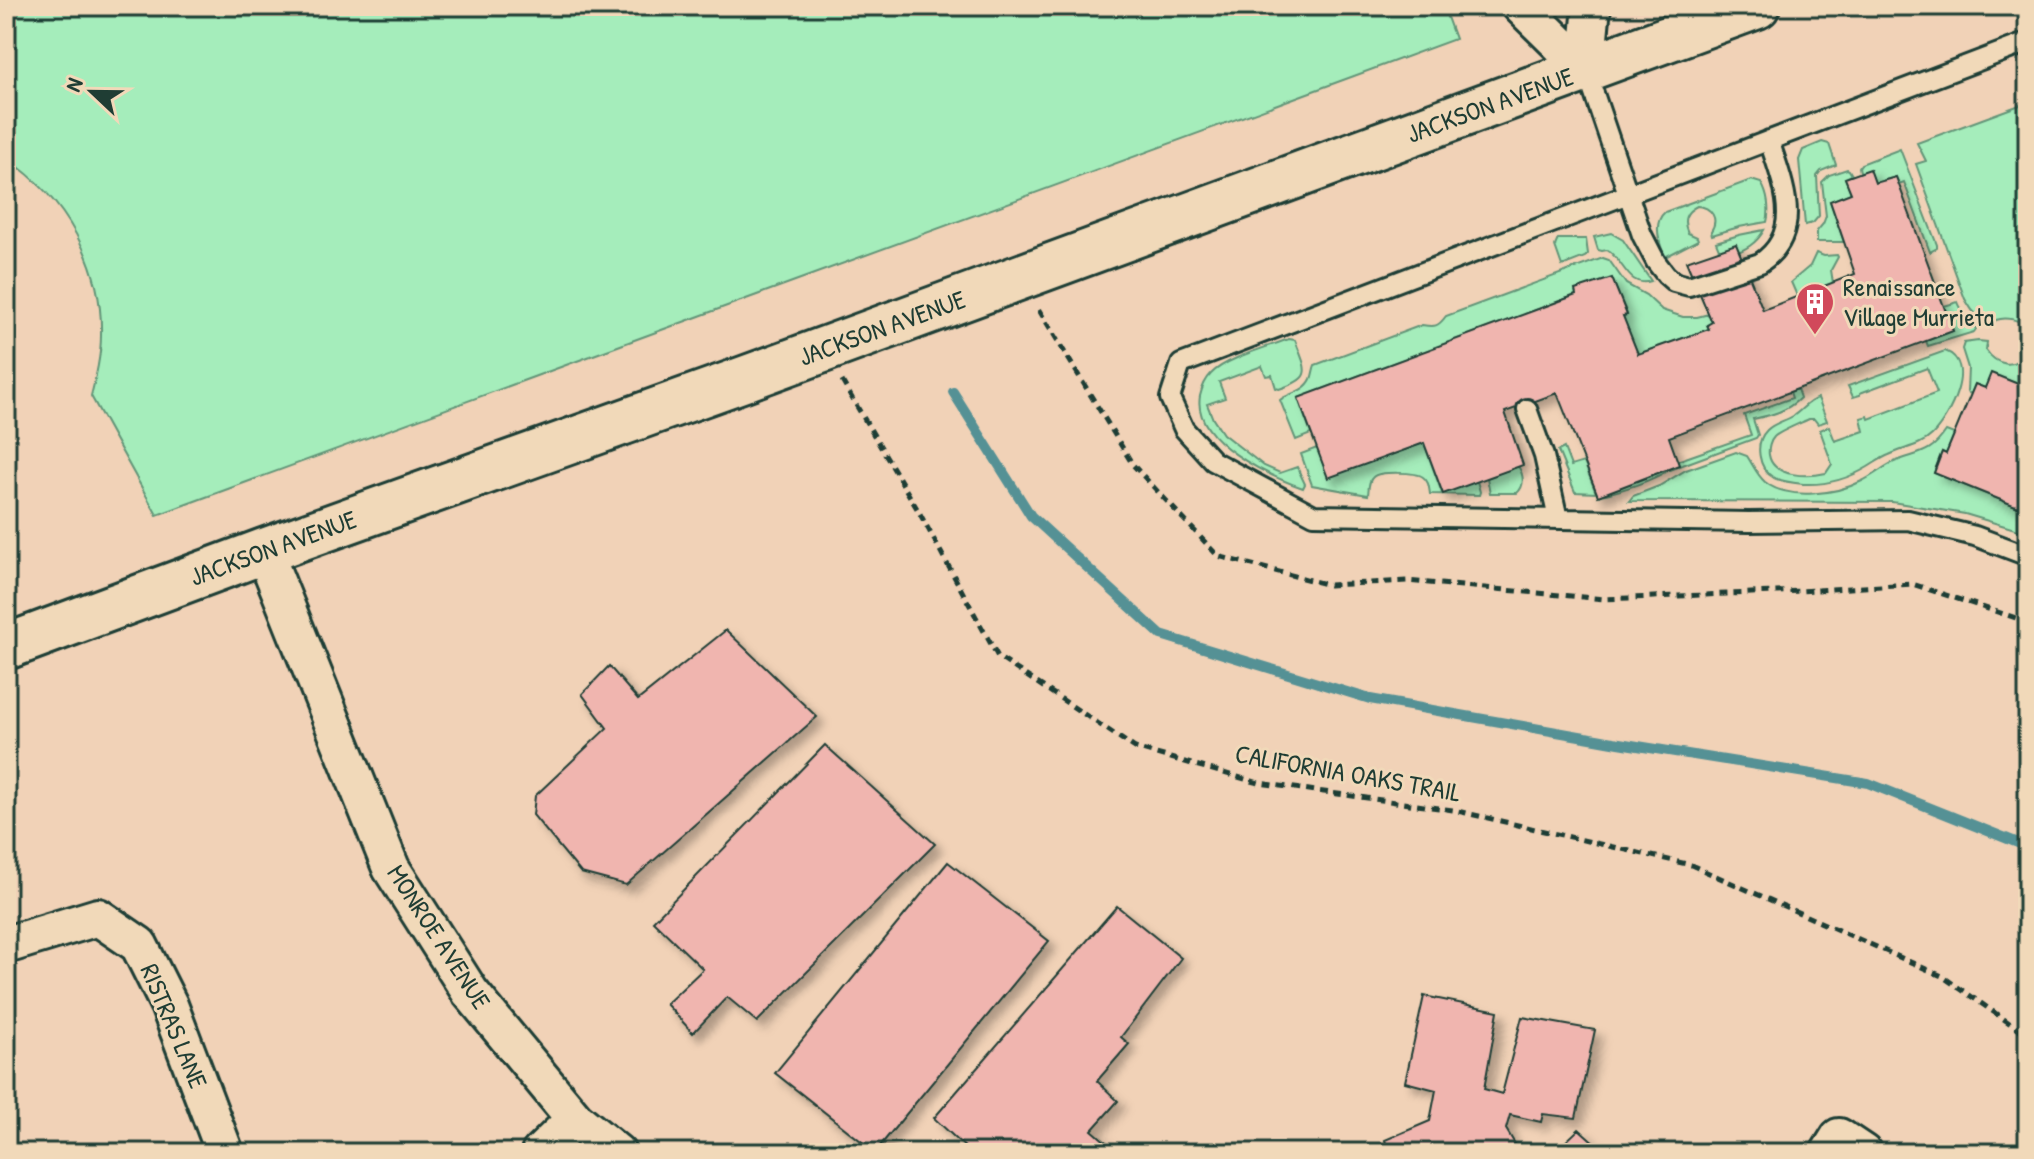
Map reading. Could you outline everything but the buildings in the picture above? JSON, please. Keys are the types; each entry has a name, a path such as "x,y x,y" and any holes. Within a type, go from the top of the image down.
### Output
{"main road":[{"name":"JACKSON AVENUE","path":"6,647 1757,6"}],"street":[{"path":"1521,6 1586,70"},
{"path":"1586,70 1592,6"},
{"name":"MONROE AVENUE","path":"264,551 391,868 470,992 575,1119 617,1153"},
{"name":"RISTRAS LANE","path":"6,945 98,917 139,945 169,1005 225,1153"},
{"path":"540,1153 575,1119"},
{"path":"1829,1153 1839,1137 1863,1153"}],"lane":[{"path":"2028,42 1181,364 1170,398 1184,429 1213,461 1314,515 1749,522 1908,520 1975,536 2028,556"},
{"path":"1586,70 1642,235 1656,262 1674,282 1689,286 1760,263 1769,257 1779,242 1789,214 1786,193 1769,140"},
{"path":"1527,409 1544,456 1558,519"}],"path":[{"name":"CALIFORNIA OAKS TRAIL","path":"824,349 919,512 998,657 1135,748 1259,783 1453,810 1691,865 1942,976 2028,1036"}],"green space":[{"path":"6,6 1443,6 1455,39 157,515 91,396 101,335 100,309 87,259 63,213 46,192 6,158"},
{"path":"2028,102 2028,327 2004,318 1996,320 1990,328 1965,299 1916,164 1926,161 1917,143"},
{"path":"1822,142 1829,144 1836,165 1817,176 1819,216 1813,223 1805,225 1799,160 1803,150"},
{"path":"1900,149 1937,245 1930,252 1904,182 1899,184 1896,177 1875,183 1870,170 1860,172 1861,164"},
{"path":"1847,169 1852,175 1845,178 1851,193 1830,201 1844,242 1817,242 1817,231 1826,216 1822,182 1829,175"},
{"path":"1751,180 1761,183 1765,192 1767,222 1712,235 1713,214 1697,206 1687,214 1685,224 1688,233 1698,240 1665,257 1658,227 1665,212"},
{"path":"1764,230 1752,245 1723,259 1716,242"},
{"path":"1611,233 1623,240 1651,281 1637,281 1607,250 1598,250 1594,237"},
{"path":"1558,239 1586,239 1588,254 1562,266 1555,246"},
{"path":"1816,253 1837,255 1831,270 1833,283 1797,296 1791,282 1810,266"},
{"path":"1603,258 1609,260 1626,284 1646,295 1662,310 1683,317 1709,314 1712,322 1709,329 1638,354 1623,316 1627,314 1612,279 1298,398 1311,434 1296,440 1280,400 1305,387 1315,365 1422,325 1436,325 1446,316"},
{"path":"1958,302 1976,329 1974,332 1928,346 1926,341 1953,331 1944,306"},
{"path":"1289,339 1295,340 1304,366 1303,377 1298,381 1276,388 1272,375 1266,376 1262,366 1219,382 1225,398 1207,404 1223,434 1264,466 1280,473 1297,467 1305,484 1303,488 1271,475 1236,454 1208,428 1201,412 1203,387 1218,368"},
{"path":"1987,342 1986,350 1990,355 2005,364 2016,362 2025,353 2028,354 2028,388 1991,374 1985,388 1975,384 1971,394 1967,392 1968,368 1962,349 1964,343"},
{"path":"1945,351 1955,357 1960,378 1946,416 1928,439 1886,456 1853,475 1829,482 1804,484 1785,481 1774,478 1764,469 1759,449 1763,435 1818,398 1827,421 1818,424 1814,419 1809,419 1780,432 1771,441 1769,455 1772,463 1784,472 1802,475 1826,473 1832,464 1820,430 1829,426 1835,441 1864,431 1861,418 1868,416 1869,419 1937,393 1927,368 1853,397 1848,386"},
{"path":"1797,389 1800,398 1789,407 1753,419 1758,435 1756,438 1635,486 1598,496 1678,465 1677,461 1751,435 1744,415 1792,398 1790,392"},
{"path":"1946,431 1954,434 1946,454 1942,452 1934,473 2028,511 2028,533 1965,514 1892,502 1629,501 1633,496 1659,486 1686,470 1736,452 1747,456 1765,482 1786,492 1813,494 1840,489 1862,481 1894,462 1929,449"},
{"path":"1424,443 1442,493 1477,481 1479,495 1430,494 1425,479 1406,473 1373,477 1368,495 1312,485 1301,454 1317,448 1328,477"},
{"path":"1564,448 1571,466 1584,462 1596,493 1575,492 1558,451"},
{"path":"1518,466 1523,480 1517,493 1490,493 1487,478"}],"waterway":[{"path":"953,392 1031,516 1161,635 1370,699 1868,783 2028,847"}],"place":[{"name":"Renaissance Village Murrieta","path":"1815,336"}]}
